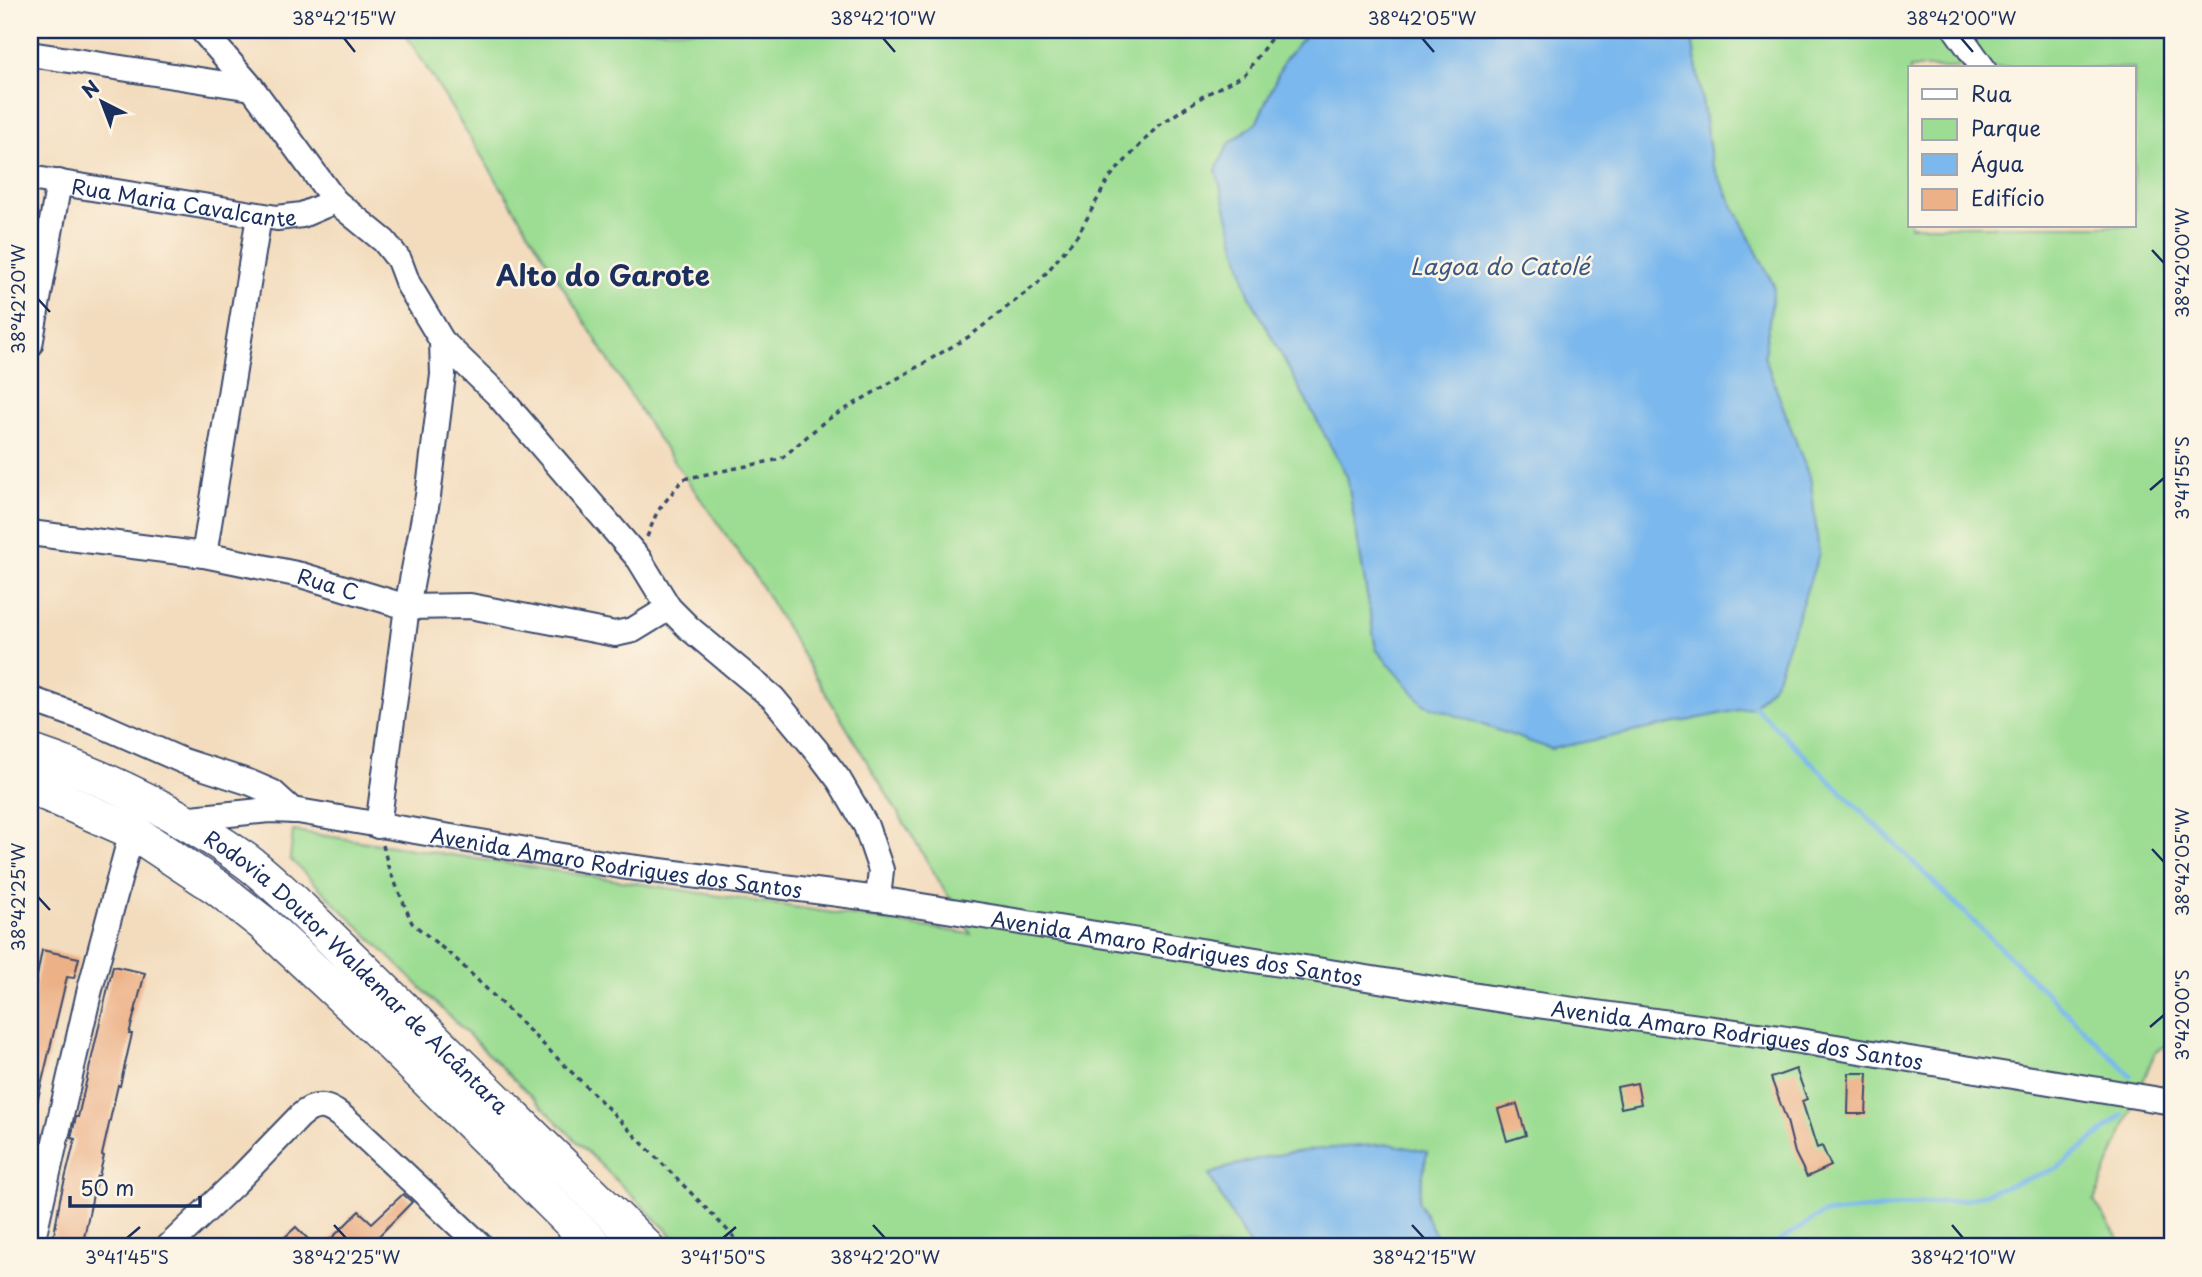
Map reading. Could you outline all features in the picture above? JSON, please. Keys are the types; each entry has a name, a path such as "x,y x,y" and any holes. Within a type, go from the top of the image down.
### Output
{"highway":[{"name":"Rodovia Doutor Waldemar de Alcântara","path":"30,752 78,767 140,795 247,861 294,902 646,1247"},
{"name":"Rodovia Doutor Waldemar de Alcântara","path":"30,786 132,831 218,888 265,925 367,1020 596,1247"}],"street":[{"path":"202,30 252,88 335,201 384,241 399,260 408,284 442,341 505,403 639,559 669,608 773,698 790,716 858,809 881,870 878,900"},
{"path":"1956,30 1982,66"},
{"path":"30,54 252,88"},
{"name":"Rua Maria Cavalcante","path":"30,178 277,218 302,215 335,201"},
{"path":"30,345 58,182"},
{"path":"204,555 258,216"},
{"path":"378,826 407,607 428,496 443,375 442,341"},
{"name":"Rua C","path":"30,533 204,555 301,575 407,607 470,606 615,634 633,630 669,608"},
{"path":"30,699 92,721 183,761 251,783 272,792 293,811"},
{"name":"Avenida Amaro Rodrigues dos Santos","path":"182,819 269,810 293,811 621,866 878,900 1515,1002 1801,1041 2172,1102"},
{"path":"31,1247 89,993 132,831"},
{"path":"168,1247 300,1116 309,1108 318,1106 328,1108 351,1124 482,1247"}],"path":[{"path":"639,559 657,512 683,479 781,459 825,421 970,336 1038,283 1079,233 1109,178 1158,125 1205,95 1245,74 1277,30"},
{"path":"378,826 388,866 412,923 456,959 592,1091 744,1247"}],"green space":[{"path":"403,30 1309,30 1284,61 1257,122 1229,144 1249,295 1347,476 1376,649 1811,482 1764,356 1774,286 1712,164 1689,30 2172,30 2172,1042 2155,1052 2094,1201 2124,1247 1442,1247 1418,1201 1427,1152 1209,1175 1250,1247 684,1247 290,859 293,831 971,934 755,576 654,433"}],"water":[{"name":"Lagoa do Catolé","path":"1309,30 1691,32 1712,164 1774,286 1764,356 1811,482 1819,554 1775,683 1753,707 1551,749 1423,704 1376,649 1347,476 1249,295 1216,170 1229,144 1257,122 1284,61"},
{"path":"1390,1144 1427,1152 1418,1201 1442,1247 1250,1247 1209,1175 1275,1155"}],"building":[{"path":"42,950 79,958 74,978 67,977 35,1111 30,1110 30,1013"},
{"path":"113,966 145,973 129,1034 132,1034 82,1247 52,1247 60,1199 75,1139 71,1138"},
{"path":"1796,1069 1807,1099 1802,1101 1817,1148 1822,1146 1831,1166 1807,1177 1795,1153 1787,1121 1771,1078"},
{"path":"1849,1073 1868,1073 1866,1114 1848,1114"},
{"path":"1637,1083 1641,1104 1621,1108 1617,1087"},
{"path":"1517,1104 1526,1135 1507,1141 1498,1109"},
{"path":"403,1194 412,1202 368,1247 323,1247 359,1211 372,1223"},
{"path":"296,1227 316,1247 294,1247 285,1237"}],"waterway":[{"path":"1750,702 2130,1075"},
{"path":"1770,1247 1822,1214 1969,1199 2058,1168 2123,1115"}],"district":[{"name":"Alto do Garote","path":"603,274"}]}
